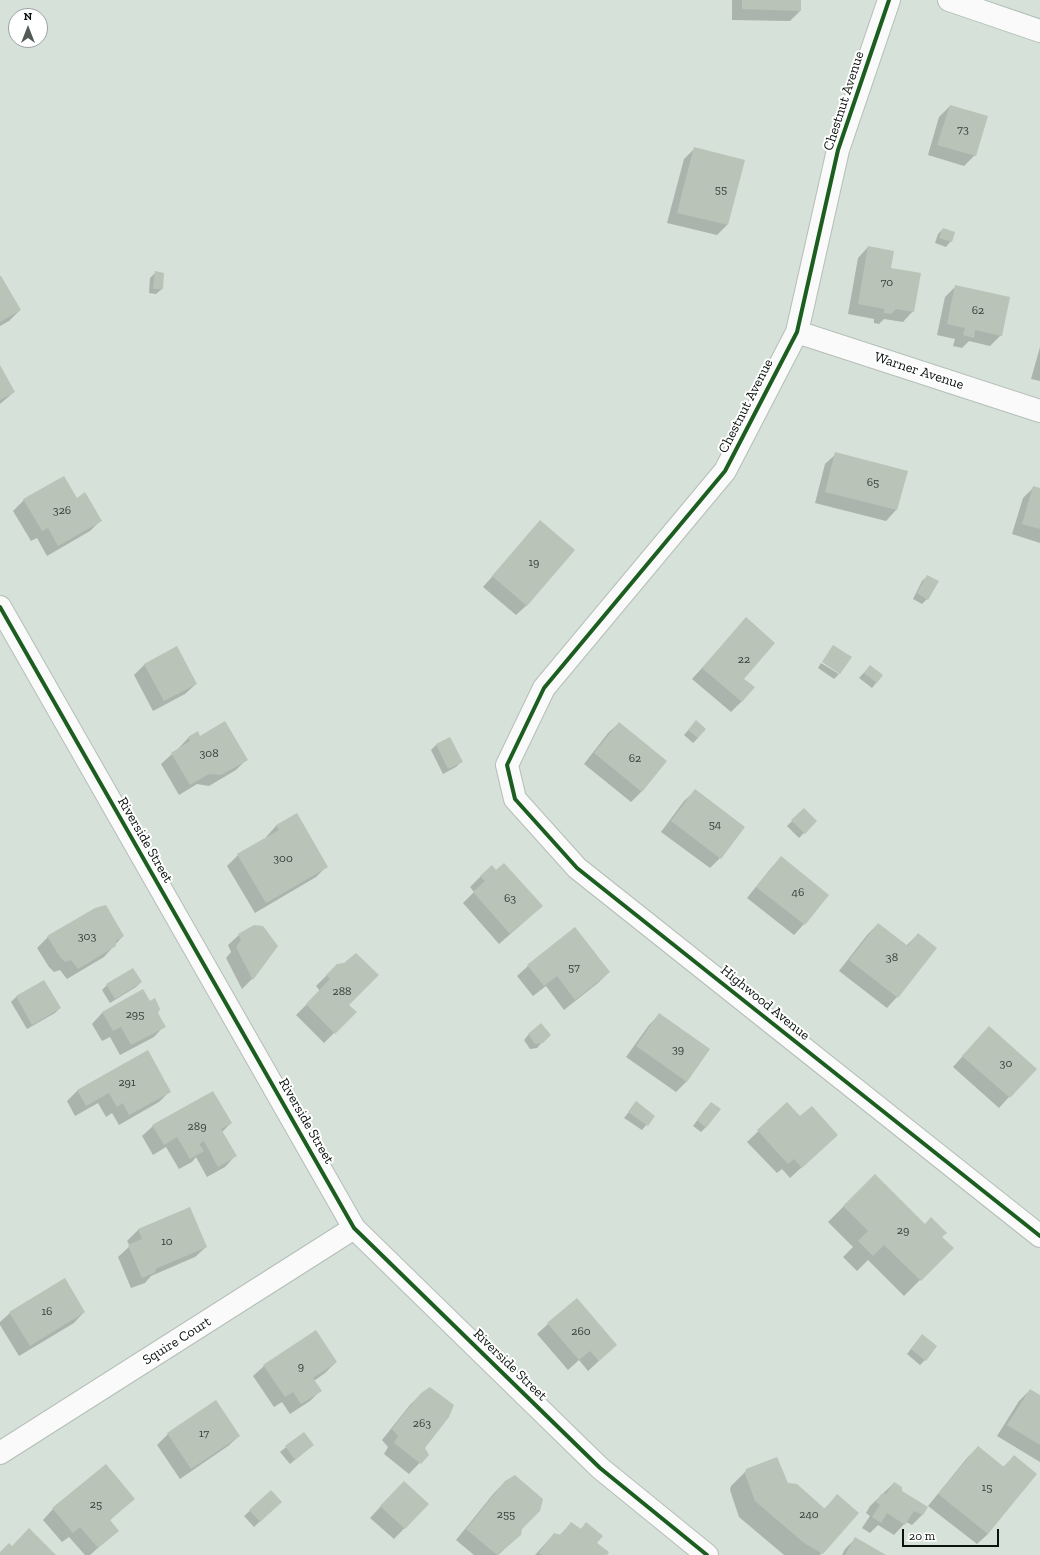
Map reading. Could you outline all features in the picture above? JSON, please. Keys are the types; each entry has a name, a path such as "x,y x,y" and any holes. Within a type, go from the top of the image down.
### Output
{"street":[{"name":"Chestnut Avenue","path":"507,764 544,688 725,471 797,332 838,150 889,0"},
{"path":"949,0 1040,31"},
{"name":"Warner Avenue","path":"797,332 1040,411"},
{"name":"Riverside Street","path":"0,607 354,1228 600,1468 707,1555"},
{"name":"Highwood Avenue","path":"507,764 514,800 577,868 1040,1236"},
{"name":"Squire Court","path":"0,1454 354,1228"}],"building":[{"path":"742,0 801,0 801,11 742,9"},
{"path":"950,105 988,116 976,156 937,145"},
{"path":"694,147 745,160 728,225 677,213"},
{"path":"943,228 955,232 952,242 939,238"},
{"path":"868,246 894,251 891,268 921,273 914,312 896,309 891,314 884,313 884,309 858,304"},
{"path":"155,271 164,273 163,289 153,289"},
{"path":"0,276 21,310 0,322"},
{"path":"955,285 1010,297 1002,336 975,330 974,338 963,335 965,328 947,324"},
{"path":"0,365 15,392 0,400"},
{"path":"835,452 908,471 897,510 825,492"},
{"path":"64,476 77,498 85,492 102,521 58,546 48,528 42,531 23,499"},
{"path":"1033,486 1040,488 1040,529 1022,524"},
{"path":"540,520 575,550 527,606 492,576"},
{"path":"927,575 939,581 928,600 917,593"},
{"path":"746,617 775,643 744,679 755,687 742,702 702,668"},
{"path":"833,645 852,657 840,674 822,662"},
{"path":"177,646 197,684 164,701 144,664"},
{"path":"870,665 883,675 877,683 864,673"},
{"path":"696,720 706,729 698,738 688,730"},
{"path":"225,721 248,760 221,775 209,774 190,785 171,753 190,741 188,737 198,731 200,736"},
{"path":"619,722 667,761 642,792 594,753"},
{"path":"450,737 463,762 448,769 436,744"},
{"path":"695,789 745,827 721,859 671,821"},
{"path":"804,808 817,821 805,834 791,820"},
{"path":"297,813 328,867 266,903 237,854 279,830 276,825"},
{"path":"781,856 829,895 805,925 756,887"},
{"path":"504,863 543,906 510,934 473,892 485,881 480,876 492,865 496,870"},
{"path":"106,905 124,936 116,941 116,946 78,969 71,960 65,962 60,957 47,936 95,908"},
{"path":"878,923 908,946 918,933 937,948 898,998 849,960"},
{"path":"254,925 263,926 278,946 253,980 236,947 241,940 238,934"},
{"path":"575,927 610,972 575,1000 557,976 544,986 527,965"},
{"path":"356,953 379,975 349,1005 357,1012 335,1034 306,1004 330,979 326,975 337,964 344,963"},
{"path":"133,968 142,982 115,999 106,984"},
{"path":"44,980 61,1008 32,1025 16,996"},
{"path":"143,989 150,1001 155,998 160,1009 158,1013 166,1027 131,1045 121,1027 113,1031 102,1012"},
{"path":"659,1013 710,1049 687,1082 636,1046"},
{"path":"541,1023 551,1035 543,1043 535,1044 528,1034"},
{"path":"989,1026 1037,1069 1010,1098 962,1056"},
{"path":"148,1050 171,1092 129,1115 123,1103 117,1107 109,1093 86,1106 77,1090"},
{"path":"213,1091 232,1123 221,1129 237,1156 218,1167 204,1141 199,1144 204,1151 190,1159 177,1137 164,1145 152,1125"},
{"path":"636,1101 655,1116 648,1126 628,1112"},
{"path":"711,1102 721,1109 706,1128 697,1120"},
{"path":"787,1102 800,1116 812,1106 838,1135 802,1168 794,1159 788,1164 757,1130"},
{"path":"875,1174 925,1224 931,1217 947,1233 942,1237 954,1248 921,1281 884,1245 873,1256 858,1241 868,1231 843,1206"},
{"path":"190,1207 207,1247 155,1269 156,1272 142,1278 128,1245 142,1239 138,1229"},
{"path":"65,1278 85,1312 30,1346 9,1312"},
{"path":"577,1298 617,1345 599,1361 590,1351 579,1360 547,1323"},
{"path":"316,1330 337,1362 313,1378 322,1391 301,1404 293,1392 285,1397 263,1365"},
{"path":"922,1334 937,1346 926,1361 911,1349"},
{"path":"430,1387 454,1405 449,1417 425,1448 429,1455 421,1464 394,1443 398,1436 392,1429 421,1393"},
{"path":"1030,1389 1040,1395 1040,1445 1007,1425"},
{"path":"216,1400 240,1436 191,1469 167,1433"},
{"path":"304,1432 314,1445 295,1460 285,1446"},
{"path":"978,1446 1004,1467 1014,1455 1037,1474 988,1534 938,1494"},
{"path":"777,1457 788,1483 797,1484 825,1509 837,1494 859,1513 823,1554 804,1543 755,1501 745,1474 746,1469"},
{"path":"106,1464 135,1499 110,1520 119,1531 98,1548 80,1527 73,1533 52,1508"},
{"path":"515,1475 543,1499 540,1511 522,1529 521,1535 497,1555 466,1529 505,1481"},
{"path":"404,1481 429,1504 405,1529 380,1506"},
{"path":"894,1482 902,1487 902,1491 928,1507 923,1515 914,1511 905,1525 887,1513 881,1523 872,1517 880,1505 876,1502 881,1494 886,1494"},
{"path":"271,1490 282,1502 260,1522 249,1510"},
{"path":"571,1522 581,1529 586,1522 603,1536 597,1543 609,1552 607,1555 542,1555 539,1553 554,1533 561,1535"},
{"path":"29,1528 56,1555 0,1555 0,1552 9,1543 12,1546"},
{"path":"855,1537 886,1555 845,1555"}],"cycle path":[{"path":"889,0 838,150 797,332 725,471 544,688 507,765 515,799 577,868 1040,1236"},
{"path":"0,607 354,1228 600,1468 707,1555"}]}
